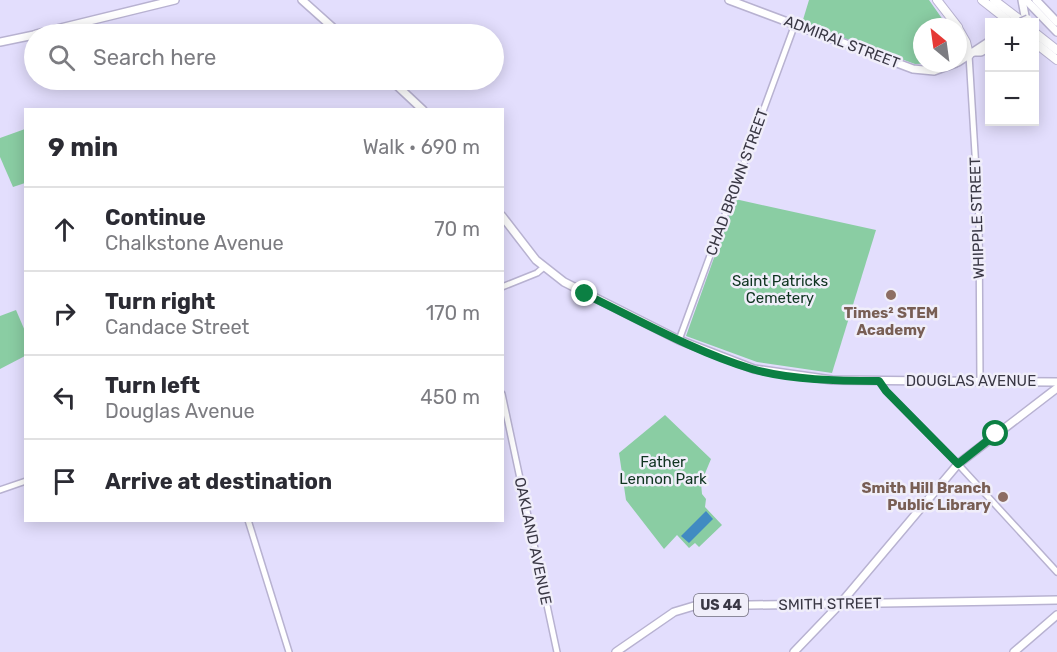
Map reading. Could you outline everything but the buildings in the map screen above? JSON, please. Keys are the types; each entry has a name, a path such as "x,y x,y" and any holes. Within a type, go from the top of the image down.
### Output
{"highway":[{"path":"938,0 951,18"},
{"path":"982,0 1005,18"},
{"path":"994,0 1023,18"},
{"path":"1039,35 1057,50"},
{"path":"967,44 972,54"},
{"path":"1039,45 1057,60"}],"main road":[{"path":"79,24 175,0"},
{"path":"302,0 329,24"},
{"name":"ADMIRAL STREET","path":"729,0 913,68"},
{"path":"1024,0 1026,18"},
{"path":"1024,0 1057,22"},
{"path":"1036,0 1057,32"},
{"path":"1031,18 1043,13"},
{"path":"0,42 24,37"},
{"name":"ADMIRAL STREET","path":"972,54 985,43"},
{"name":"ADMIRAL STREET","path":"967,57 985,50"},
{"path":"402,90 421,108"},
{"name":"DOUGLAS AVENUE","path":"504,219 528,251 544,267 572,287 679,340 754,369 828,380 1057,382"},
{"path":"794,652 840,604 958,464 1057,388"},
{"name":"SMITH STREET","path":"616,652 674,612 694,606 1057,600"},
{"path":"1014,652 1057,615"}],"street":[{"name":"CHAD BROWN STREET","path":"679,340 795,24"},
{"name":"WHIPPLE STREET","path":"972,54 979,219 980,381"},
{"path":"504,286 539,272 544,267"},
{"path":"879,381 1057,572"},
{"name":"OAKLAND AVENUE","path":"504,403 557,652"},
{"path":"0,490 24,482"},
{"path":"249,522 289,652"}],"green space":[{"path":"809,0 929,0 942,18 913,18 913,63 802,23"},
{"path":"24,129 24,183 13,187 0,157 0,138"},
{"name":"Saint Patricks Cemetery","path":"735,199 876,230 832,373 757,362 686,336"},
{"path":"16,310 24,329 24,357 0,369 0,316"},
{"name":"Father Lennon Park","path":"665,415 711,459 701,483 702,494 706,499 705,507 722,525 699,547 695,543 689,548 677,535 664,549 626,500 619,453"}],"water":[{"path":"706,511 713,519 689,543 681,536"}],"place":[{"name":"Times² STEM Academy","path":"891,295"},
{"name":"Smith Hill Branch Public Library","path":"1003,497"}],"route":[{"path":"585,294 679,340 742,366 766,372 828,380 879,381 883,388 958,464 996,434"}]}
